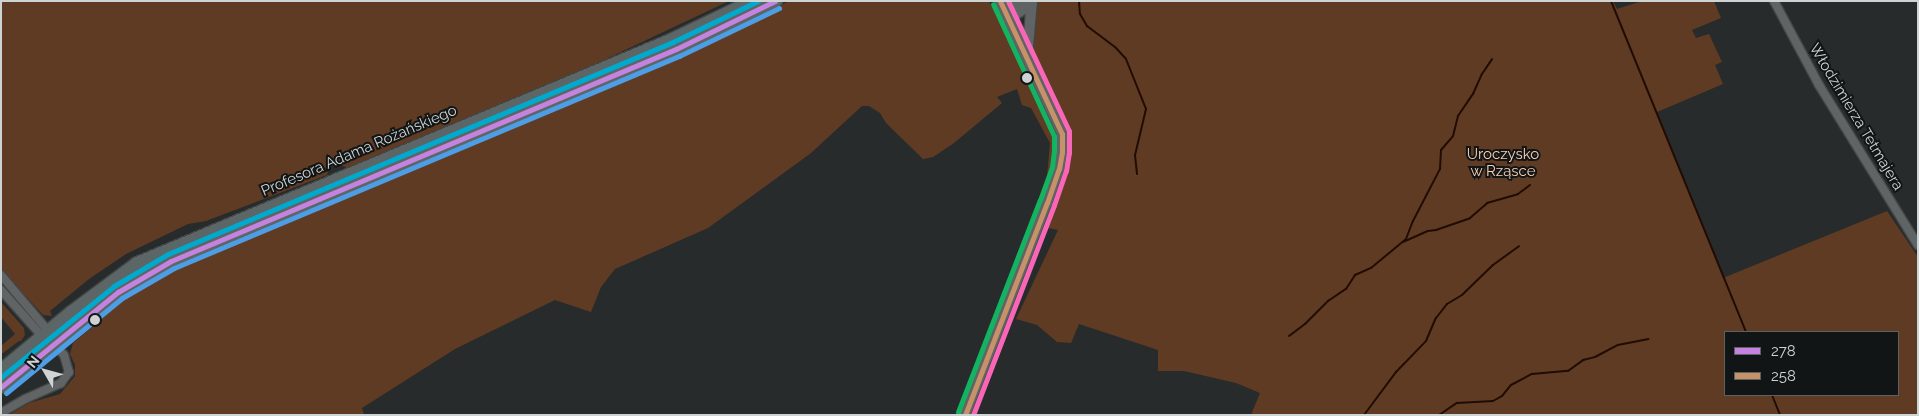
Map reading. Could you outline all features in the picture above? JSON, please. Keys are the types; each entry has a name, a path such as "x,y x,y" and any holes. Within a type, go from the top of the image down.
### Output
{"main road":[{"name":"Profesora Adama Rożańskiego","path":"1,370 118,275 157,253 668,41 752,1"},
{"name":"Profesora Adama Rożańskiego","path":"1,387 118,292 171,261 676,49 776,1"}],"street":[{"name":"Włodzimierza Tetmajera","path":"1774,1 1819,85 1918,245"},
{"path":"965,415 1047,203 1062,158 1063,145 1060,130 1004,10 1028,2 1027,58"},
{"path":"1,274 67,360 69,368 68,376 61,383 25,399 1,413"},
{"path":"1,290 46,333"}],"green space":[{"path":"1,1 729,1 604,60 348,168 338,164 329,167 327,175 206,221 188,224 126,254 89,279 50,311 52,316 43,315 1,269"},
{"path":"789,1 989,1 1029,83 1033,85 1052,128 1055,153 1051,177 1047,176 1050,143 1031,108 1022,105 1017,89 997,97 1002,103 954,143 933,157 923,159 886,123 880,113 869,106 862,106 811,153 708,228 615,269 601,287 591,312 555,300 455,349 362,408 364,415 9,415 29,403 60,394 75,376 75,365 70,354 73,343 97,323 95,320 132,293 181,264 361,185 702,46"},
{"name":"Uroczysko w Rząsce","path":"1035,1 1613,1 1617,9 1642,1 1714,1 1721,18 1692,30 1696,38 1709,34 1722,62 1715,65 1723,84 1657,112 1723,278 1887,211 1918,257 1918,415 1251,415 1260,393 1236,383 1184,371 1158,371 1158,350 1079,324 1071,343 1057,342 1037,325 1016,319 1058,230 1043,227 1063,172 1068,144 1064,122 1032,58"},
{"path":"1,302 24,328 25,335 21,341 3,353 1,353 1,346 15,334 1,317"}],"waterway":[{"path":"1079,1 1080,14 1087,26 1115,47 1126,59 1146,109 1135,155 1137,174"},
{"path":"1611,1 1746,331"},
{"path":"1289,336 1305,324 1328,301 1346,289 1355,275 1371,268 1406,239 1413,221 1440,169 1441,150 1453,136 1458,116 1473,94 1482,74 1492,59"},
{"path":"1403,242 1428,231 1470,218 1487,203 1518,194 1530,185"},
{"path":"1364,415 1396,372 1426,341 1436,318 1447,304 1462,295 1493,265 1519,246"},
{"path":"1439,415 1457,403 1493,401 1502,396 1511,385 1532,374 1568,371 1583,360 1595,357 1618,345 1648,339"},
{"path":"1772,396 1780,415"}],"transit line":[{"path":"1,377 114,286 168,254 673,42 758,1"},
{"name":"278","path":"1,387 118,292 171,261 676,49 775,1"},
{"name":"258","path":"965,415 1047,203 1059,169 1062,152 1062,134 1000,1"},
{"path":"973,415 1054,205 1066,171 1069,153 1069,131 1008,1"},
{"path":"958,412 1040,200 1052,167 1054,151 1054,136 993,4"},
{"path":"6,393 122,298 174,268 679,56 779,8"}]}
